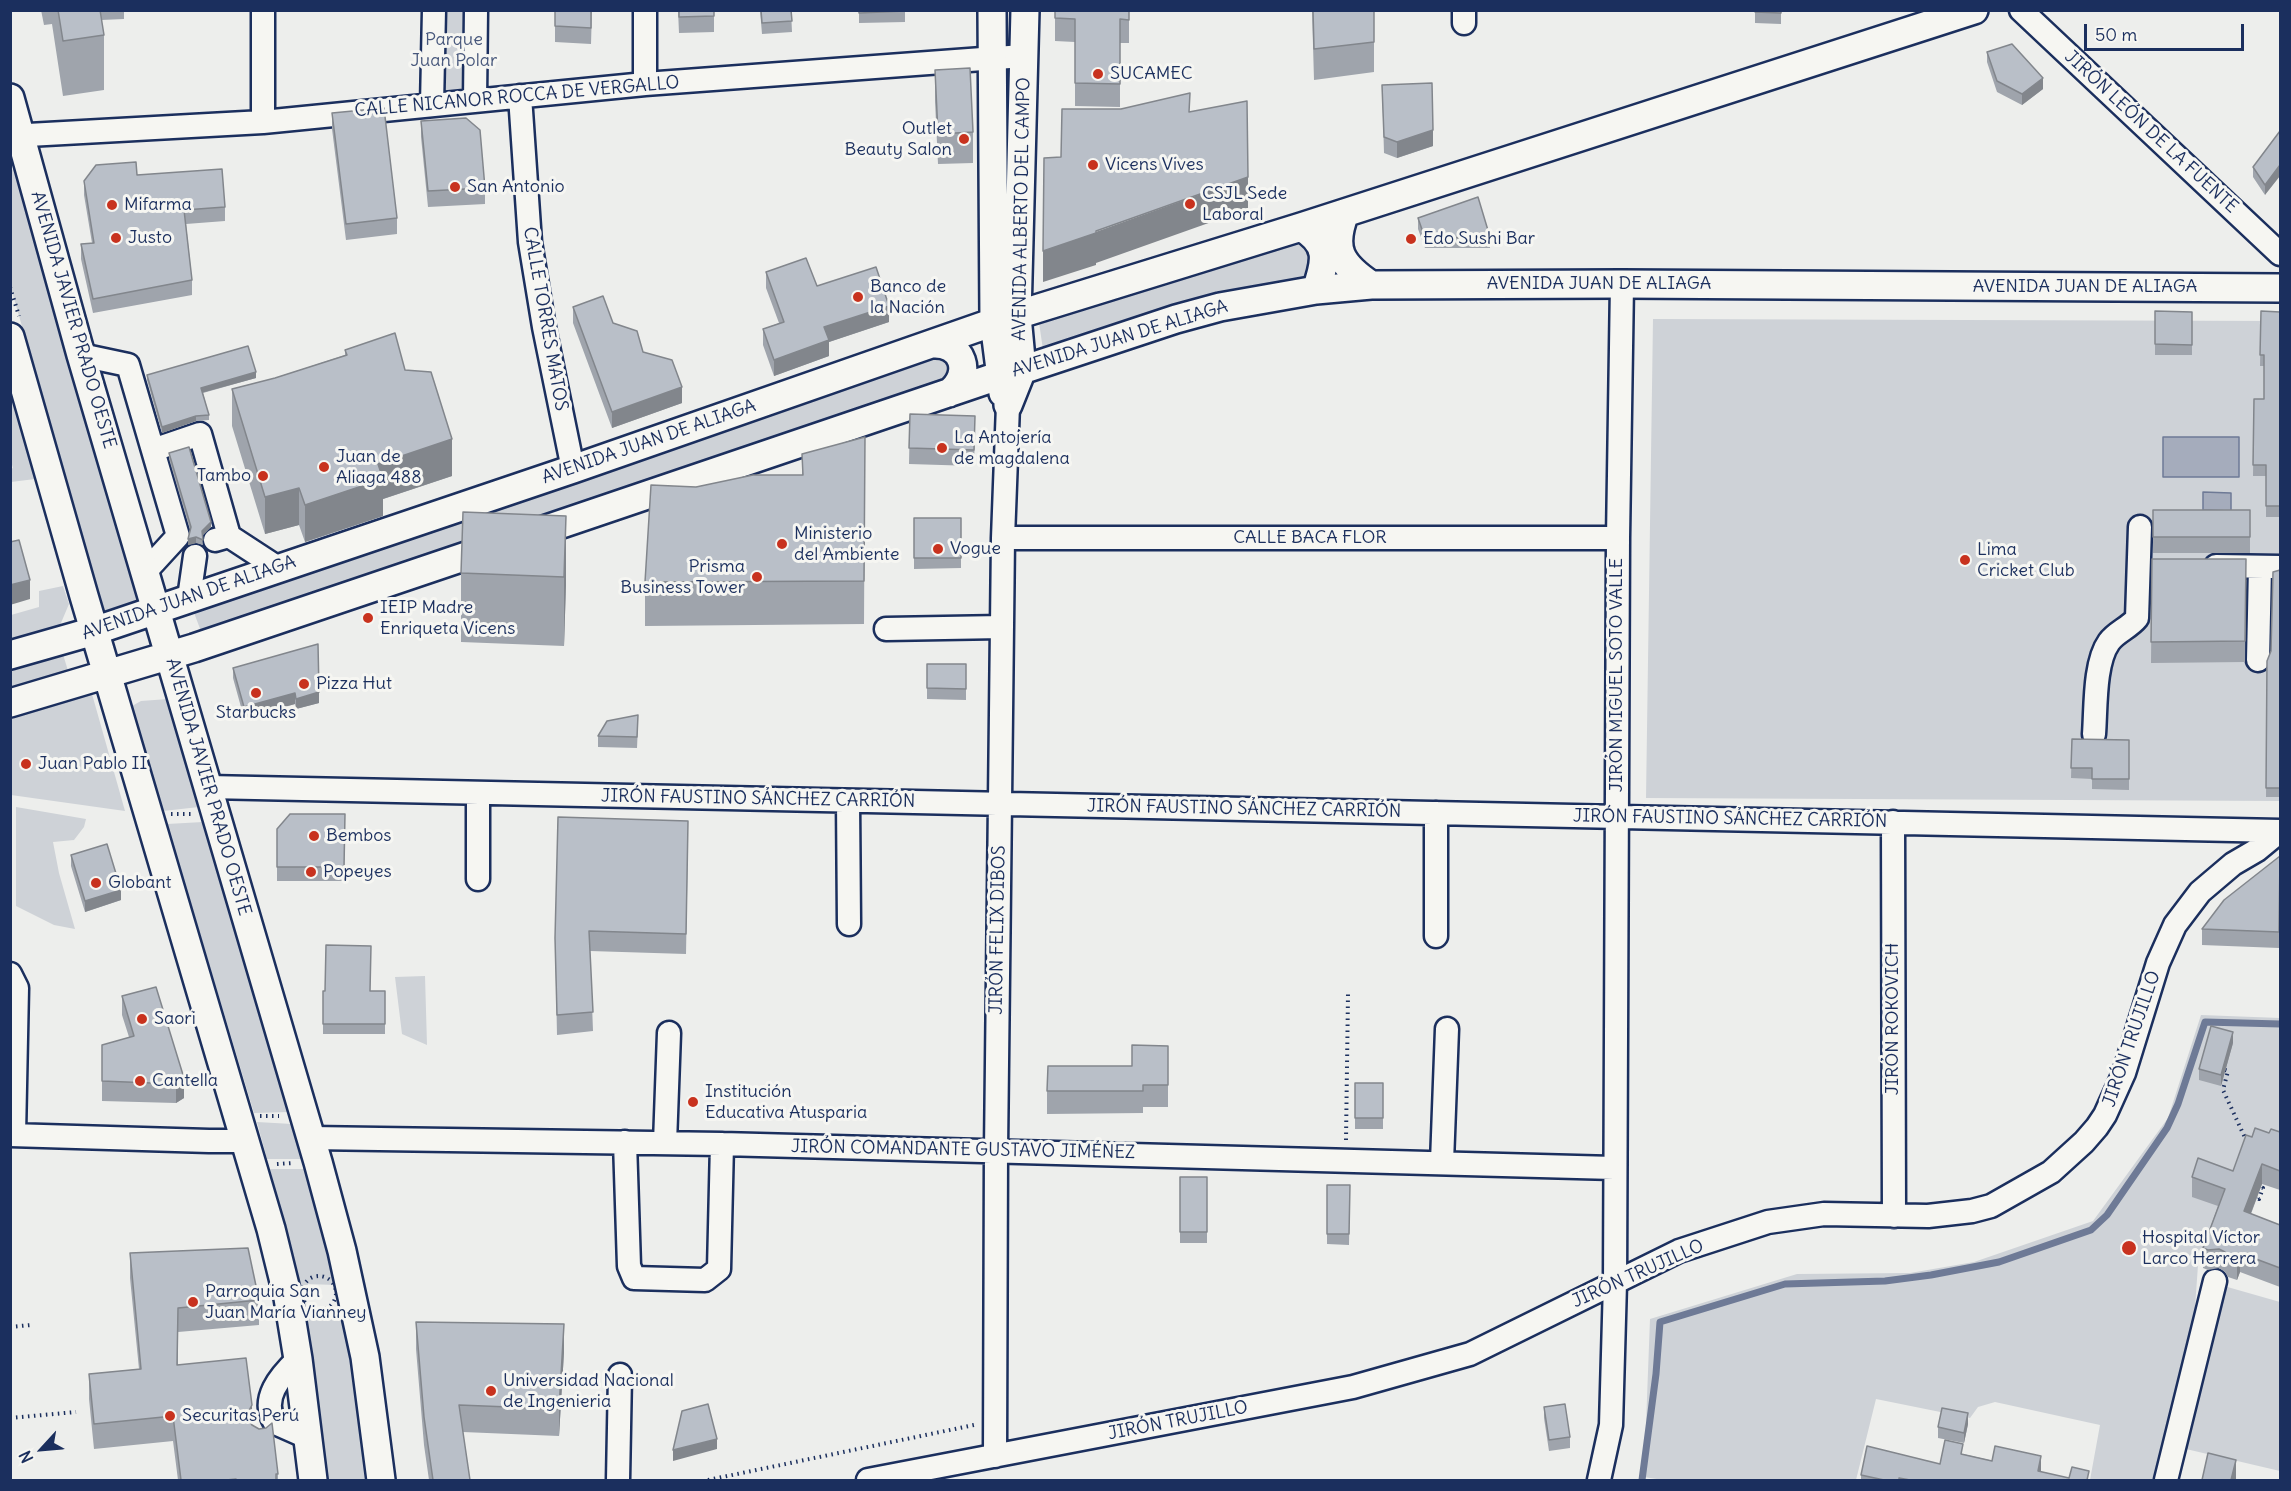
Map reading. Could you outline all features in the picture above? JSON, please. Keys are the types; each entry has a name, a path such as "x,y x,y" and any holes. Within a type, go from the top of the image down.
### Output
{"main road":[{"name":"AVENIDA ALBERTO DEL CAMPO","path":"992,10 991,58 1005,319 1011,373 1008,405"},
{"name":"AVENIDA ALBERTO DEL CAMPO","path":"1005,319 1025,10"},
{"name":"AVENIDA JUAN DE ALIAGA","path":"10,655 94,631 573,469 1005,319 1345,213 1973,11"},
{"name":"AVENIDA JAVIER PRADO OESTE","path":"10,98 16,136 170,656 342,1251 362,1346 381,1480"},
{"path":"1345,213 1339,227 1338,243 1343,258 1351,272 1371,285"},
{"path":"1301,227 1321,244 1324,257 1323,271 1316,290"},
{"name":"AVENIDA JUAN DE ALIAGA","path":"10,703 170,656 949,393 1176,319 1267,297 1371,285 1623,284 2280,288"},
{"path":"10,337 288,1298 313,1480"},
{"path":"932,344 939,343 953,349 962,361 963,375 960,382 949,393"},
{"path":"119,715 121,702 127,692 141,681 163,681 181,694"}],"street":[{"path":"263,10 263,122"},
{"path":"432,105 434,10"},
{"path":"475,99 476,10"},
{"path":"645,10 645,84"},
{"name":"JIRÓN LEÓN DE LA FUENTE","path":"2021,10 2280,254"},
{"name":"CALLE NICANOR ROCCA DE VERGALLO","path":"16,136 263,122 475,99 645,84 1023,56"},
{"name":"CALLE TORRES MATOS","path":"520,96 533,264 573,469"},
{"name":"JIRÓN MIGUEL SOTO VALLE","path":"1599,1480 1611,1425 1615,1283 1618,538 1623,284"},
{"path":"81,355 128,365 153,450 186,544 189,598"},
{"name":"JIRÓN FELIX DIBOS","path":"995,1456 1003,538 1008,405"},
{"path":"153,450 200,434 222,538 278,568"},
{"path":"2094,734 2099,666 2109,642 2131,626 2137,618 2150,566 2140,527"},
{"name":"CALLE BACA FLOR","path":"1003,538 1618,538"},
{"path":"145,572 186,544"},
{"path":"2194,566 2270,567 2258,660"},
{"path":"886,628 1002,627"},
{"name":"JIRÓN FAUSTINO SÁNCHEZ CARRIÓN","path":"208,787 2280,831"},
{"path":"478,793 478,879"},
{"path":"848,801 849,924"},
{"path":"1436,813 1436,936"},
{"name":"JIRÓN ROKOVICH","path":"1893,822 1894,1216"},
{"path":"2226,830 2237,840 2239,850 2233,864"},
{"name":"JIRÓN TRUJILLO","path":"868,1480 1353,1387 1470,1354 1679,1251 1768,1222 1824,1214 1894,1216 1953,1214 1990,1206 2051,1172 2084,1142 2105,1115 2124,1073 2166,942 2184,912 2200,892 2233,864 2257,850 2280,831"},
{"path":"10,974 17,988 12,1135 244,1140"},
{"path":"1442,1162 1447,1029"},
{"path":"665,1143 669,1033"},
{"name":"JIRÓN COMANDANTE GUSTAVO JIMÉNEZ","path":"311,1139 625,1142 996,1150 1614,1168"},
{"path":"625,1142 631,1273 634,1278 705,1280 719,1269 722,1144"},
{"path":"2166,1480 2215,1281"},
{"path":"298,1359 282,1374 273,1392 268,1407 268,1432 309,1438"},
{"path":"618,1480 620,1375"}],"path":[{"path":"148,813 215,813"},
{"path":"1345,1160 1348,994"},
{"path":"244,1140 311,1139"},
{"path":"244,1140 311,1139"},
{"path":"2249,1195 2259,1199 2263,1188 2260,1186"},
{"path":"322,1276 331,1281 336,1291 334,1302 326,1309 316,1311 306,1306 302,1296 303,1286 311,1278 322,1276"},
{"path":"10,1328 31,1325"},
{"path":"10,1418 75,1412"},
{"path":"708,1480 976,1425"}],"green space":[{"name":"Parque Juan Polar","path":"434,11 476,11 475,90 432,97"},
{"path":"18,168 156,609 108,626 11,288 11,170"},
{"path":"1345,213 1351,272 1045,363 1037,309"},
{"name":"Lima Cricket Club","path":"1653,319 2280,321 2280,801 1646,798"},
{"path":"963,338 974,382 202,634 193,610"},
{"path":"11,393 35,479 11,482 11,469 13,468 10,458"},
{"path":"63,586 69,604 58,630 11,641 11,615 39,607 39,591"},
{"path":"62,651 69,674 11,689 11,666"},
{"path":"92,694 125,811 11,795 11,718"},
{"path":"168,699 199,807 163,811 132,706 141,701"},
{"path":"16,807 86,819 84,827 74,840 53,842 75,929 54,925 16,906"},
{"path":"203,822 288,1112 254,1113 167,824"},
{"path":"425,976 427,1045 402,1034 395,977"},
{"name":"Hospital Víctor Larco Herrera","path":"2201,1015 2280,1018 2280,1134 2265,1144 2245,1137 2198,1265 2194,1322 2157,1480 2090,1480 2100,1425 1995,1402 1978,1407 1970,1418 1876,1399 1856,1480 1663,1480 1644,1477 1650,1319 1797,1274 1910,1273 1974,1262 2093,1221 2168,1118"},
{"path":"257,1122 292,1124 302,1159 267,1159"},
{"path":"270,1169 305,1169 335,1285 308,1284 302,1296"},
{"path":"2224,1286 2280,1302 2280,1471 2186,1449"},
{"path":"341,1311 357,1390 368,1480 322,1480 302,1315"}],"water":[{"path":"2163,437 2239,437 2239,477 2163,477"},
{"path":"2203,492 2231,493 2231,511 2203,510"}],"building":[{"path":"58,10 100,10 104,35 63,41"},
{"path":"555,10 591,10 591,28 555,26"},
{"path":"679,10 714,10 714,16 679,17"},
{"path":"761,10 791,10 792,21 762,23"},
{"path":"859,10 905,10 905,11 859,13"},
{"path":"1055,10 1129,10 1129,20 1120,19 1120,84 1075,83 1075,19 1055,18"},
{"path":"1313,10 1374,10 1374,42 1314,49"},
{"path":"1755,10 1781,10 1781,13 1755,12"},
{"path":"2012,44 2043,78 2022,94 1997,81 1987,52"},
{"path":"970,68 973,132 938,134 935,70"},
{"path":"1432,83 1433,130 1397,142 1384,137 1382,85"},
{"path":"1190,93 1189,112 1247,101 1248,177 1043,251 1044,158 1061,157 1062,109 1121,109"},
{"path":"384,108 397,218 346,224 332,113"},
{"name":"San Antonio","path":"466,118 480,130 485,188 428,191 421,121"},
{"path":"2280,131 2280,165 2265,185 2253,167"},
{"path":"136,162 137,175 222,169 225,207 184,210 192,280 93,299 81,244 94,243 84,181 96,165"},
{"path":"1478,197 1490,237 1425,238 1418,218"},
{"path":"806,258 817,286 876,267 889,306 824,327 829,340 774,360 763,329 784,322 766,272"},
{"path":"603,296 613,323 637,331 643,352 672,360 682,387 612,412 573,307"},
{"path":"2155,311 2192,312 2192,345 2155,344"},
{"path":"2261,311 2280,312 2280,506 2266,506 2266,465 2253,465 2254,399 2264,399 2264,355 2260,355"},
{"path":"395,333 405,370 431,372 452,439 378,464 383,479 305,505 299,488 265,497 232,389 347,355 345,350"},
{"path":"248,346 256,372 201,388 209,415 196,416 162,427 147,375"},
{"path":"910,414 975,416 974,450 909,448"},
{"name":"Prisma Business Tower","path":"865,437 864,581 645,582 651,485 696,487 753,475 803,475 802,454"},
{"path":"189,447 211,522 202,531 203,540 196,537 188,539 191,527 169,453"},
{"path":"2153,510 2250,510 2250,537 2153,537"},
{"path":"463,512 566,516 564,577 461,573"},
{"name":"Vogue","path":"914,518 961,518 961,558 914,558"},
{"path":"19,540 30,580 10,585 10,542"},
{"path":"2152,559 2246,559 2245,641 2151,642"},
{"path":"2280,570 2280,788 2266,788 2267,661 2271,651 2273,572"},
{"path":"318,644 319,692 296,699 295,693 244,707 233,668"},
{"path":"927,664 966,664 966,689 927,688"},
{"path":"638,715 637,737 598,736 607,721"},
{"path":"2072,739 2129,740 2129,779 2092,779 2092,768 2071,768"},
{"path":"290,814 345,814 344,867 277,867 277,829"},
{"path":"558,817 688,821 686,934 589,931 593,1012 557,1015 555,938"},
{"name":"Globant","path":"107,844 121,890 85,901 71,855"},
{"path":"2280,856 2279,932 2202,929 2224,900"},
{"path":"326,945 371,946 370,991 385,991 385,1024 323,1024"},
{"path":"156,987 184,1078 176,1084 102,1081 102,1045 134,1036 122,996"},
{"path":"2211,1026 2233,1032 2221,1075 2199,1069"},
{"path":"1132,1045 1168,1046 1168,1085 1143,1085 1143,1091 1047,1091 1048,1066 1132,1066"},
{"path":"1355,1083 1383,1083 1383,1118 1355,1118"},
{"path":"2255,1128 2269,1133 2271,1129 2280,1132 2280,1171 2262,1164 2244,1211 2280,1225 2280,1268 2240,1253 2237,1261 2228,1258 2225,1252 2219,1249 2203,1248 2225,1189 2192,1177 2198,1158 2233,1171 2246,1135 2252,1137"},
{"path":"1180,1177 1207,1177 1207,1232 1180,1232"},
{"path":"1327,1185 1350,1185 1349,1234 1327,1234"},
{"path":"248,1248 259,1300 178,1308 177,1365 246,1358 252,1405 248,1412 248,1419 259,1429 266,1428 272,1423 278,1474 276,1474 276,1480 181,1480 173,1416 94,1424 89,1374 141,1369 130,1253"},
{"name":"Universidad Nacional de Ingenieria","path":"416,1322 564,1324 559,1409 459,1405 470,1480 433,1480 424,1417"},
{"path":"708,1404 717,1439 673,1450 682,1411"},
{"path":"1565,1404 1570,1437 1549,1440 1544,1407"},
{"path":"1942,1408 1968,1413 1964,1433 1938,1427"},
{"path":"1945,1440 1963,1444 1961,1454 1992,1461 1995,1446 2041,1456 2038,1471 2069,1478 2072,1467 2089,1471 2087,1480 1910,1480 1899,1478 1899,1480 1884,1480 1861,1475 1867,1446 1940,1464"},
{"path":"2208,1453 2236,1460 2231,1480 2202,1480"}],"waterway":[{"path":"1642,1480 1656,1374 1660,1322 1785,1284 1885,1281 1999,1262 2091,1230 2107,1215 2167,1128 2178,1104 2205,1022 2280,1024"}],"place":[{"name":"SUCAMEC","path":"1098,74"},
{"name":"Outlet Beauty Salon","path":"964,139"},
{"name":"Vicens Vives","path":"1093,165"},
{"name":"San Antonio","path":"455,187"},
{"name":"CSJL Sede Laboral","path":"1190,204"},
{"name":"Mifarma","path":"112,205"},
{"name":"Justo","path":"116,238"},
{"name":"Edo Sushi Bar","path":"1411,239"},
{"name":"Banco de la Nación","path":"858,297"},
{"name":"La Antojería de magdalena","path":"942,448"},
{"name":"Juan de Aliaga 488","path":"324,467"},
{"name":"Tambo","path":"263,476"},
{"name":"Ministerio del Ambiente","path":"782,544"},
{"name":"Vogue","path":"938,549"},
{"name":"Lima Cricket Club","path":"1965,560"},
{"name":"Prisma Business Tower","path":"757,577"},
{"name":"IEIP Madre Enriqueta Vicens","path":"368,618"},
{"name":"Pizza Hut","path":"304,684"},
{"name":"Starbucks","path":"256,693"},
{"name":"Juan Pablo II","path":"26,764"},
{"name":"Bembos","path":"314,836"},
{"name":"Popeyes","path":"311,872"},
{"name":"Globant","path":"96,883"},
{"name":"Saori","path":"142,1019"},
{"name":"Cantella","path":"140,1081"},
{"name":"Institución Educativa Atusparia","path":"693,1102"},
{"name":"Hospital Víctor Larco Herrera","path":"2129,1248"},
{"name":"Parroquia San Juan María Vianney","path":"193,1302"},
{"name":"Universidad Nacional de Ingenieria","path":"491,1391"},
{"name":"Securitas Perú","path":"170,1416"}]}
